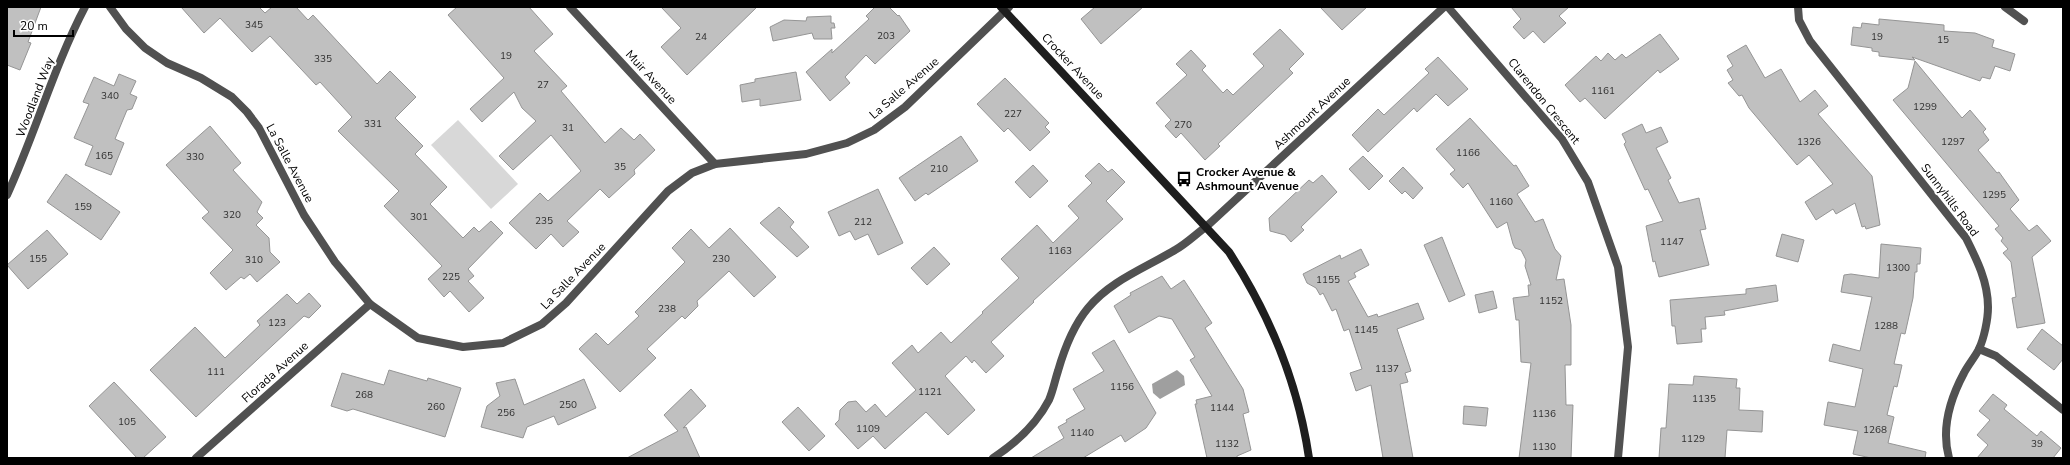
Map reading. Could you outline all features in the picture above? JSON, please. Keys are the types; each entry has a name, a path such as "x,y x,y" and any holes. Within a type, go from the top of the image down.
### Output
{"street":[{"name":"Woodland Way","path":"7,195 34,134 75,26 85,7"},
{"name":"La Salle Avenue","path":"110,7 126,29 145,48 167,63 201,78 232,97 247,112 259,128 304,215 334,262 370,304 418,338 463,347 504,343 542,324 566,303 668,191 692,173 715,164 806,154 847,143 874,130 905,106 1005,8"},
{"name":"Muir Avenue","path":"570,7 715,164"},
{"name":"Ashmount Avenue","path":"993,458 1015,444 1033,424 1049,400 1068,342 1088,309 1105,291 1178,249 1207,226 1444,7"},
{"name":"Clarendon Crescent","path":"1448,7 1562,139 1588,182 1618,267 1628,347 1618,458"},
{"name":"Sunnyhills Road","path":"1798,7 1799,20 1810,42 1966,238 1979,263 1985,285 1988,308 1979,349 1964,373 1952,399 1946,424 1946,447 1949,458"},
{"path":"2005,7 2024,21"},
{"name":"Crocker Avenue","path":"1005,8 1207,226 1229,252 1250,285 1266,316 1284,357 1305,430 1309,458"},
{"name":"Florada Avenue","path":"196,458 370,304"},
{"path":"1979,349 1996,356 2063,410"}],"shaded area":[{"path":"458,120 518,184 491,209 431,145"},
{"path":"1177,370 1184,376 1185,385 1160,399 1153,393 1152,384"}],"building":[{"path":"7,7 41,7 28,42 31,43 20,70 7,65"},
{"path":"181,7 259,7 265,13 272,7 296,7 308,20 313,15 377,84 390,71 416,97 395,118 423,146 415,154 447,187 430,204 463,238 474,227 479,232 491,221 503,233 468,269 474,276 468,281 484,298 469,312 450,291 444,297 428,279 442,266 384,206 399,191 338,131 352,117 320,82 316,85 270,36 252,52 220,18 204,33"},
{"path":"457,7 529,7 553,34 534,51 567,86 561,91 605,143 621,128 634,140 640,134 655,150 634,170 635,174 609,198 600,189 567,221 579,232 563,247 551,234 536,249 509,223 540,193 548,201 581,171 551,135 513,170 499,156 536,121 522,108 514,92 482,122 470,109 504,78 448,15"},
{"path":"661,7 757,7 687,75 661,47 681,28"},
{"path":"875,7 889,7 898,16 899,15 910,31 875,64 866,55 845,77 850,83 830,101 806,72 832,49 832,53 869,19 866,16"},
{"path":"1095,7 1143,7 1101,44 1081,19"},
{"path":"1320,7 1367,7 1342,30"},
{"path":"1511,7 1569,7 1559,16 1566,23 1544,43 1533,31 1524,39 1513,27 1521,19"},
{"path":"831,16 831,23 834,23 835,28 831,28 832,39 814,39 812,33 773,41 770,27 784,20 806,21 807,17"},
{"path":"1879,19 1944,25 1944,31 1975,33 1994,40 1992,47 2015,54 2010,71 1995,66 1990,79 1982,77 1980,81 1912,57 1915,60 1879,56 1879,52 1872,51 1872,48 1851,45 1853,27 1861,28 1862,23 1879,25"},
{"path":"1280,29 1304,54 1289,69 1293,73 1218,144 1220,146 1205,160 1181,133 1176,138 1165,126 1171,120 1156,103 1187,75 1176,64 1191,50 1206,66 1202,70 1223,93 1227,89 1233,95 1264,66 1253,54"},
{"path":"1660,34 1679,59 1660,73 1658,70 1605,119 1585,98 1580,102 1565,85 1596,56 1601,61 1608,53 1615,60 1622,54 1626,58"},
{"path":"1746,45 1765,78 1781,69 1800,102 1815,90 1828,106 1818,114 1872,176 1880,225 1866,229 1865,226 1862,227 1855,203 1836,214 1833,209 1816,220 1805,202 1833,184 1809,155 1797,165 1749,108 1742,95 1739,96 1728,83 1733,80 1727,70 1733,66 1727,56"},
{"path":"1438,57 1468,89 1448,106 1436,94 1417,112 1414,108 1368,152 1352,135 1378,109 1384,115 1429,73 1425,69"},
{"path":"1915,61 1962,118 1970,110 1986,129 1983,132 1989,140 1978,150 1997,173 1999,172 2019,200 2010,209 2029,231 2037,225 2051,241 2032,257 2045,323 2017,328 2012,298 2016,297 2011,262 2003,253 2008,249 2001,241 2003,238 1995,229 1999,226 1893,100 1908,88"},
{"path":"796,72 801,100 760,106 760,99 742,102 740,85 755,82 755,79"},
{"path":"119,74 136,81 130,94 137,97 132,109 127,110 115,139 124,143 111,175 85,165 93,146 74,138 89,104 83,102 94,77 114,86"},
{"path":"1005,78 1049,123 1045,127 1050,132 1030,151 1008,128 1004,132 977,104"},
{"path":"1470,118 1514,166 1516,165 1529,186 1517,194 1535,222 1543,219 1555,249 1561,256 1556,280 1564,279 1571,325 1571,365 1565,365 1566,405 1573,405 1571,458 1519,458 1531,363 1521,362 1519,320 1516,320 1513,298 1529,296 1528,285 1531,285 1525,266 1526,260 1521,250 1515,248 1513,244 1507,222 1497,228 1468,183 1463,188 1450,174 1455,170 1436,149"},
{"path":"1642,124 1646,133 1661,127 1668,142 1656,148 1671,178 1668,180 1679,203 1699,198 1706,229 1700,230 1709,265 1659,277 1655,261 1653,262 1646,226 1663,221 1648,189 1645,190 1624,144 1626,142 1622,134"},
{"path":"210,126 241,163 233,170 262,202 257,212 263,218 256,225 269,238 270,252 280,262 257,282 250,274 244,279 241,277 226,290 210,273 233,250 202,218 209,212 166,165"},
{"path":"961,136 978,161 928,195 926,193 915,201 899,178"},
{"path":"1363,156 1383,176 1369,190 1349,169"},
{"path":"1099,163 1108,172 1112,169 1125,182 1106,201 1123,219 1033,301 1034,302 991,342 1004,356 986,373 974,360 972,363 966,356 945,376 975,410 948,435 926,412 885,449 873,436 858,449 835,424 839,420 840,410 848,402 856,401 866,412 875,404 886,417 916,390 892,363 912,345 918,353 941,332 951,343 983,313 982,312 1019,278 1001,259 1037,225 1053,243 1079,218 1068,206 1092,183 1085,176"},
{"path":"1033,165 1048,181 1030,198 1015,182"},
{"path":"1403,167 1423,188 1413,199 1405,191 1402,194 1389,181"},
{"path":"66,174 120,212 101,240 47,202"},
{"path":"1322,175 1337,192 1301,227 1304,230 1291,242 1285,235 1270,231 1269,218 1309,180 1313,183"},
{"path":"878,189 903,243 878,255 868,234 855,240 850,231 839,236 828,212"},
{"path":"779,207 794,222 790,227 809,247 797,257 760,223"},
{"path":"730,228 776,277 754,297 729,271 697,301 698,306 685,319 682,316 647,349 656,358 620,392 579,349 596,333 608,345 639,316 635,312 685,262 672,248 691,229 709,248"},
{"path":"47,230 68,254 28,289 7,265"},
{"path":"1782,234 1804,240 1798,262 1776,256"},
{"path":"1442,237 1465,295 1449,302 1424,245"},
{"path":"1881,244 1921,248 1920,264 1917,264 1917,272 1915,272 1913,298 1905,334 1901,333 1894,364 1902,365 1897,387 1894,386 1887,415 1894,417 1888,443 1926,452 1925,458 1871,458 1853,454 1858,431 1824,425 1828,402 1855,407 1863,369 1829,361 1833,344 1860,351 1872,297 1841,292 1844,275 1851,274 1879,278"},
{"path":"934,247 950,264 927,285 911,268"},
{"path":"1361,249 1369,265 1354,273 1356,277 1348,281 1368,317 1377,314 1378,317 1418,303 1424,319 1397,329 1411,371 1405,373 1408,382 1400,384 1413,458 1383,458 1371,385 1356,391 1350,373 1362,369 1349,329 1344,331 1336,309 1332,311 1323,293 1320,295 1316,288 1307,283 1303,274 1340,255 1341,259"},
{"path":"1162,276 1171,289 1184,280 1212,323 1205,328 1243,389 1249,412 1243,414 1251,450 1237,456 1237,458 1207,458 1195,404 1197,404 1196,400 1212,396 1190,360 1195,357 1172,319 1159,316 1129,333 1114,306 1131,295 1130,293"},
{"path":"1776,285 1778,301 1724,311 1725,315 1705,317 1706,329 1701,329 1702,342 1677,344 1675,326 1672,326 1670,300 1746,294 1746,289"},
{"path":"1493,291 1497,308 1479,313 1475,295"},
{"path":"309,293 321,306 309,318 304,316 196,417 150,370 195,327 225,358 260,325 257,321 287,294 297,304"},
{"path":"2042,329 2063,346 2063,359 2054,370 2027,349"},
{"path":"1114,340 1156,413 1146,428 1125,442 1121,435 1083,458 1031,458 1064,438 1058,427 1067,422 1066,420 1085,409 1073,389 1104,371 1092,353"},
{"path":"389,370 427,381 428,378 461,388 445,437 353,409 347,411 331,406 342,373 384,385"},
{"path":"1694,376 1737,379 1736,388 1740,388 1739,410 1763,411 1762,432 1727,430 1725,458 1659,458 1661,428 1666,428 1669,384 1693,385"},
{"path":"515,379 524,405 584,379 596,408 558,425 554,416 527,427 523,438 481,427 487,406 500,396 496,383"},
{"path":"114,382 166,437 143,458 137,458 89,406"},
{"path":"691,389 706,406 683,428 686,427 700,458 627,458 678,431 664,415"},
{"path":"1993,394 2007,405 2004,409 2037,436 2041,431 2061,448 2053,458 1977,458 1988,445 1977,435 1990,420 1979,411"},
{"path":"1464,406 1488,408 1486,426 1463,424"},
{"path":"798,407 825,436 809,451 782,422"}],"place":[{"name":"Crocker Avenue & Ashmount Avenue","path":"1184,179"}]}
